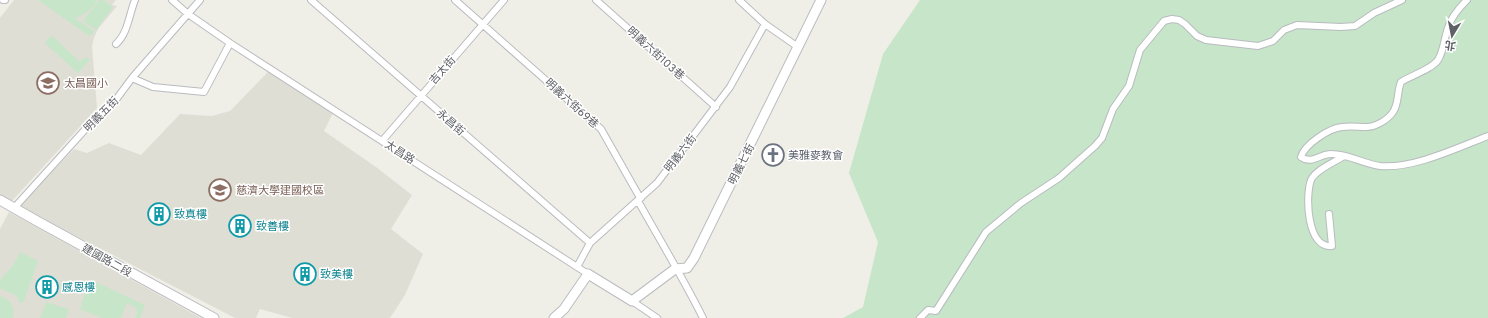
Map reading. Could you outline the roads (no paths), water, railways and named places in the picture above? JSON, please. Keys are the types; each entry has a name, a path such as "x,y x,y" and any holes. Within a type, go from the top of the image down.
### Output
{"street":[{"path":"116,44 121,39 125,30 135,0"},
{"name":"太昌路","path":"172,0 188,14 230,42 577,267 632,301"},
{"name":"明義五街","path":"14,208 91,123 115,101 132,78 200,0"},
{"name":"永昌街","path":"311,0 590,244"},
{"name":"明義六街69巷","path":"455,0 601,129 639,196 675,269 683,280 703,318"},
{"name":"吉太街","path":"382,141 420,95 504,0"},
{"name":"明義六街103巷","path":"596,0 716,107"},
{"path":"739,0 765,24 798,47"},
{"name":"明義七街","path":"632,301 675,269 687,268 694,258 821,0"},
{"path":"920,318 928,310 936,311 986,232 1021,203 1059,178 1102,138 1113,109 1129,86 1140,50 1164,21 1172,19 1179,20 1197,36 1206,40 1258,46 1273,40 1284,30 1297,24 1341,27 1355,26 1374,13 1402,0"},
{"path":"1467,0 1457,11 1448,28 1446,42 1438,61 1429,68 1400,82 1393,112 1383,122 1368,128 1340,127 1330,131 1312,142 1302,153 1301,158 1305,160 1312,160 1330,154 1344,156 1380,166 1402,165 1488,136"},
{"name":"明義六街","path":"577,267 590,244 657,183 716,107 730,87 765,24"},
{"path":"132,78 154,87 204,92 230,42"},
{"path":"1329,214 1332,246 1328,246 1317,240 1312,231 1309,192 1312,179 1324,168 1344,156"},
{"name":"建國路二段","path":"0,200 37,222 214,318"},
{"path":"554,318 564,309 588,274"},
{"path":"632,301 657,318"}],"place":[{"name":"太昌國小","path":"48,83"},
{"name":"美雅麥教會","path":"773,155"},
{"name":"慈濟大學建國校區","path":"220,190"},
{"name":"致真樓","path":"159,214"},
{"name":"致善樓","path":"240,226"},
{"name":"致美樓","path":"305,274"},
{"name":"感恩樓","path":"47,287"}]}
